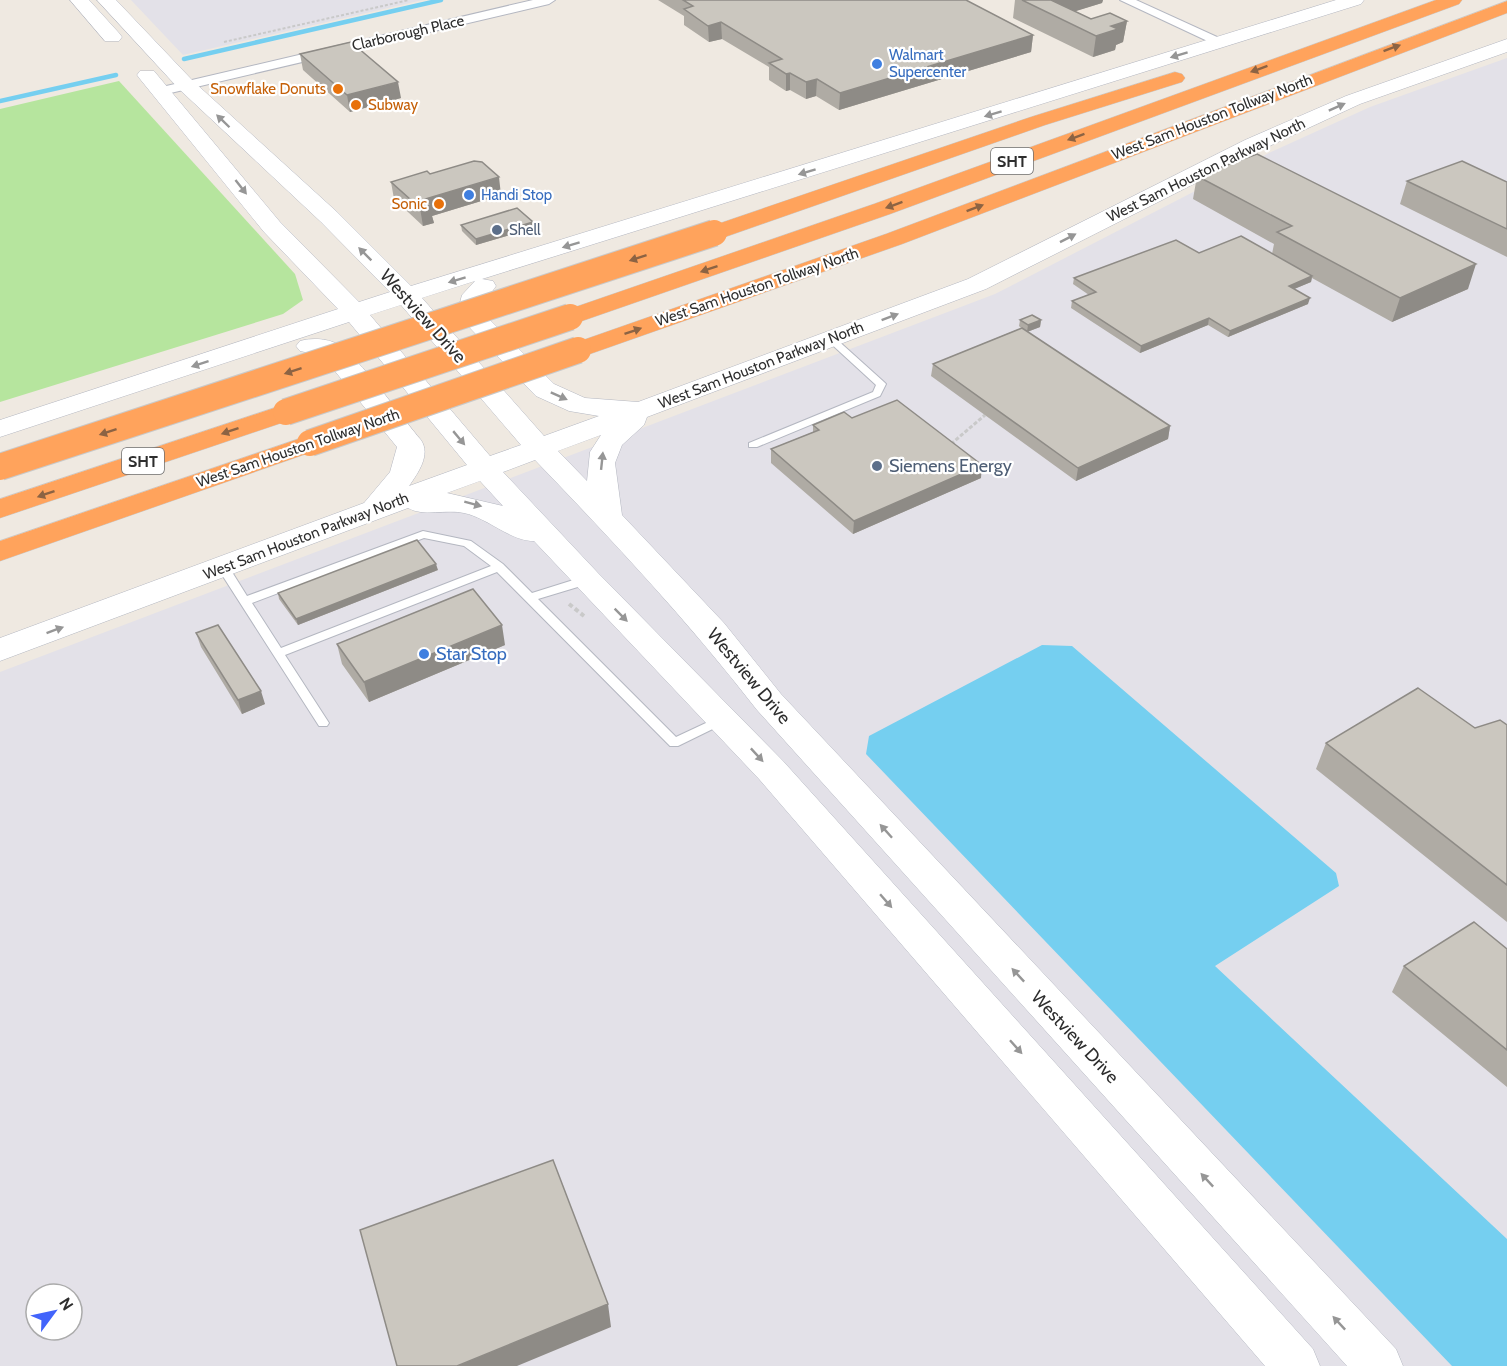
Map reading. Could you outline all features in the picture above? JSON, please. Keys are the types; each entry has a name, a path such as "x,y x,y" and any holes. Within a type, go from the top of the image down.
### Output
{"highway":[{"path":"1221,53 1416,0"},
{"name":"West Sam Houston Tollway North","path":"0,509 570,318 882,209 1453,0"},
{"name":"West Sam Houston Tollway North","path":"0,551 894,239 1341,67 1507,7"},
{"path":"0,467 714,233 1027,125 1197,71"},
{"path":"0,575 156,515 190,485"}],"main road":[{"path":"79,0 162,91 272,227 355,313 485,469 552,542 575,590 724,719 1094,1134 1296,1366"},
{"name":"Westview Drive","path":"106,0 186,85 329,217 406,295 540,449 713,631 769,702 1379,1366"},
{"path":"0,429 406,295 1221,53 1355,0"},
{"name":"West Sam Houston Parkway North","path":"0,650 977,284 1253,145 1343,105 1507,45"},
{"path":"508,265 474,295 471,306 477,321 545,390 579,405 600,408 650,407"},
{"path":"242,351 314,346 327,350 343,363 411,446 411,460 400,479 373,509"},
{"path":"608,519 600,467 602,452 613,435 650,407"},
{"path":"373,509 438,500 456,500 489,509 552,542"},
{"path":"724,719 769,702"},
{"path":"1094,1134 1140,1107"}],"street":[{"name":"Clarborough Place","path":"162,91 549,0"},
{"path":"1126,0 1221,53"}],"lane":[{"path":"753,445 877,394 881,384 831,339"},
{"path":"245,601 423,534 468,543 499,567 674,743 724,719"},
{"path":"224,567 323,723"},
{"path":"278,653 499,567"},
{"path":"530,598 575,590"}],"path":[{"path":"224,42 409,0"},
{"path":"942,448 958,441 975,420 985,415"},
{"path":"575,590 587,618"}],"shaded area":[{"path":"131,0 423,0 183,55"},
{"path":"1507,58 1507,1366 0,1366 0,672 995,294 1271,152 1370,107"}],"green space":[{"path":"119,81 295,274 303,300 283,314 0,402 0,109"}],"water":[{"path":"1042,645 1072,646 1336,873 1339,886 1215,966 1507,1239 1507,1366 1452,1366 866,754 869,736"}],"building":[{"name":"Walmart Supercenter","path":"683,0 966,0 1033,35 840,93 817,79 806,82 790,73 786,74 769,63 782,59 721,22 708,26 684,9 693,6"},
{"path":"1022,0 1051,0 1091,19 1110,13 1127,21 1111,26 1118,29 1096,36"},
{"path":"351,42 398,82 347,95 300,54"},
{"path":"1257,154 1476,264 1400,298 1277,232 1292,226 1197,176"},
{"path":"474,161 482,162 499,177 425,199 431,205 420,208 391,182 427,171 430,174"},
{"path":"1462,161 1507,182 1507,229 1407,181"},
{"name":"Shell","path":"517,208 533,222 476,239 461,225"},
{"path":"1241,236 1312,276 1289,286 1310,298 1230,331 1209,318 1141,346 1072,301 1096,292 1074,278 1176,240 1199,253"},
{"path":"1032,315 1041,320 1028,325 1020,320"},
{"path":"1022,328 1170,426 1078,468 933,364"},
{"path":"897,400 982,465 854,521 771,449 819,430 813,425 844,412 852,418"},
{"path":"417,540 436,564 296,619 278,593"},
{"path":"473,589 502,625 364,682 337,644"},
{"path":"218,625 261,691 238,700 196,633"},
{"path":"1418,688 1475,728 1500,720 1507,725 1507,885 1326,743"},
{"path":"1474,922 1507,949 1507,1050 1404,966"},
{"path":"553,1160 608,1304 457,1366 397,1366 360,1230"}],"waterway":[{"path":"184,59 441,0"},
{"path":"0,101 116,75"}],"place":[{"name":"Walmart Supercenter","path":"877,64"},
{"name":"Snowflake Donuts","path":"338,89"},
{"name":"Subway","path":"356,105"},
{"name":"Handi Stop","path":"469,195"},
{"name":"Sonic","path":"439,204"},
{"name":"Shell","path":"497,230"},
{"name":"Siemens Energy","path":"877,466"},
{"name":"Star Stop","path":"424,654"}]}
